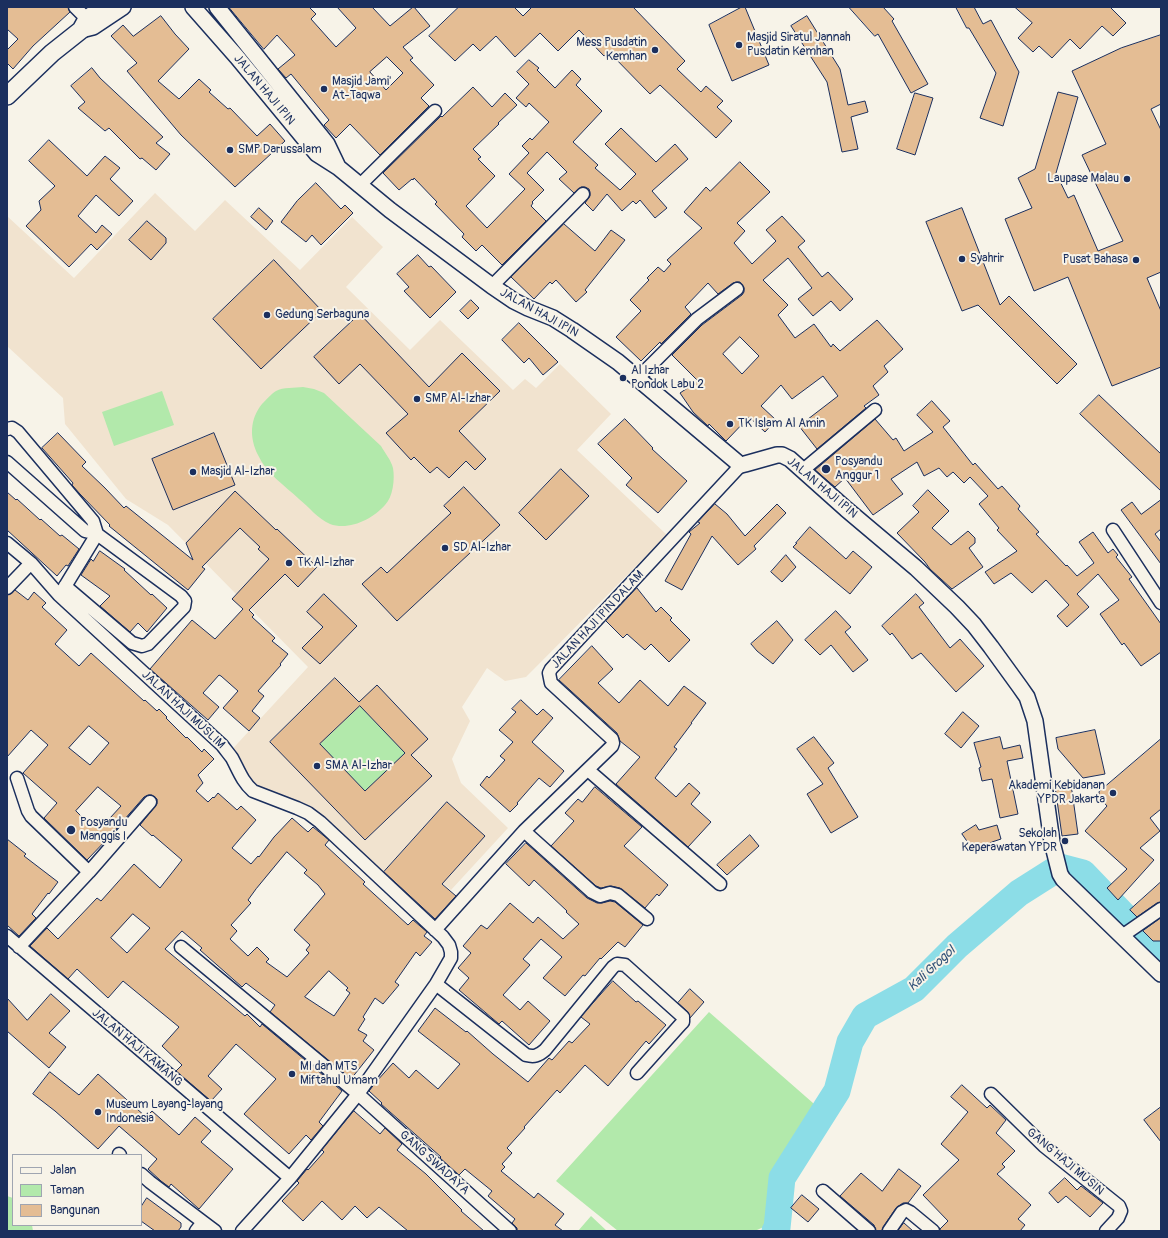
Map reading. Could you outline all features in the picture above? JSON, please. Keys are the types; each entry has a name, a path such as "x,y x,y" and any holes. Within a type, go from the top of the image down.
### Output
{"main road":[{"path":"7,96 52,52 104,7"}],"street":[{"path":"75,7 84,25 93,27 123,7"},
{"name":"JALAN HAJI IPIN","path":"193,7 237,57 317,154 339,168 390,210 492,286 514,301 553,318 618,362 742,465 777,455 782,455 790,459 952,601 974,625 1027,697 1035,721 1052,842 1060,874 1067,885 1127,933"},
{"name":"JALAN HAJI IPIN","path":"217,7 327,144 339,168"},
{"path":"237,57 250,48"},
{"path":"359,186 435,110"},
{"path":"492,286 583,194"},
{"path":"637,379 697,318 737,289"},
{"path":"803,470 875,410"},
{"path":"7,429 12,428 18,432 92,521 97,534"},
{"path":"7,462 85,530 97,534 181,596 185,601 184,607 148,644 142,646 132,643 62,591 97,534"},
{"name":"JALAN HAJI IPIN DALAM","path":"435,930 524,831 612,746 612,739 551,683 549,674 551,669 742,465"},
{"path":"1113,530 1161,603"},
{"name":"JALAN HAJI MUSLIM","path":"7,543 62,591 222,745 231,757 247,785 253,791 308,813 329,830 435,930"},
{"path":"7,588 31,563"},
{"path":"588,770 720,884"},
{"path":"17,778 31,816 89,872"},
{"path":"19,947 89,872 150,802"},
{"path":"524,831 592,892 600,896 610,893 618,895 647,919"},
{"path":"1161,909 1127,933 1161,974"},
{"path":"242,1231 290,1178 358,1094 436,984 450,958 451,952 449,945 435,930"},
{"name":"JALAN HAJI KAMANG","path":"7,936 290,1178"},
{"name":"GANG SWADAYA","path":"181,947 358,1094 510,1231"},
{"path":"436,984 526,1055 533,1057 545,1050 613,967 617,964 625,965 683,1017 683,1022 637,1073"},
{"name":"GANG HAJI MUSIN","path":"992,1094 1044,1146 1119,1206 1121,1211 1118,1218 1106,1231"},
{"path":"142,1175 200,1226 215,1231"},
{"path":"823,1191 869,1231"},
{"path":"889,1231 902,1212 906,1210 933,1231"}],"shaded area":[{"path":"155,193 195,231 225,200 300,270 352,217 383,247 346,287 410,350 440,320 513,390 525,379 536,388 560,364 611,414 577,450 667,535 526,677 505,681 487,668 462,707 470,721 452,759 461,783 508,828 451,890 437,879 408,911 364,872 328,823 252,794 226,756 308,667 168,525 126,499 65,424 63,398 7,346 7,216 74,278"}],"green space":[{"path":"303,387 324,393 381,446 392,465 394,472 392,493 388,502 374,515 353,525 337,526 322,519 266,468 261,462 255,448 252,428 255,416 262,404 276,391 286,388"},
{"path":"162,391 174,425 114,446 102,412"},
{"path":"360,706 405,753 365,791 320,744"},
{"path":"709,1012 821,1110 785,1156 781,1207 768,1225 757,1230 618,1231 556,1181"},
{"path":"7,1196 12,1198 12,1226 32,1226 33,1231 7,1231"},
{"path":"591,1216 607,1231 578,1231"}],"building":[{"path":"7,7 68,7 70,12 33,46 13,69 7,63 7,50 18,39 7,29"},
{"path":"229,7 309,7 316,14 311,19 336,47 356,28 337,7 372,7 390,26 414,7 430,26 403,47 413,58 410,60 434,85 421,98 429,106 380,155 350,124 336,138 324,125 329,120 291,74 286,78 278,69 295,55 277,35 264,49","holes":["387,57 403,73 386,90 370,72"]},
{"path":"459,7 514,7 523,16 532,7 633,7 685,61 677,69 701,92 706,86 723,101 717,107 732,121 716,138 660,85 650,94 609,52 604,56 579,30 558,51 540,33 515,57 496,36 480,51 473,44 455,61 429,36"},
{"name":"Masjid Siratul Jannah Pusdatin Kemhan","path":"742,7 745,7 769,65 732,81 709,25"},
{"path":"849,7 883,7 894,19 892,21 928,84 911,93 878,34 875,36"},
{"path":"956,7 974,7 983,24 991,20 1019,72 1003,126 980,118 996,73 969,28 967,28"},
{"path":"1015,7 1110,7 1126,23 1113,36 1102,26 1080,49 1070,39 1052,58 1039,46 1033,52 1018,38 1032,23"},
{"path":"161,16 189,49 158,81 179,99 199,79 211,90 209,92 228,109 230,108 257,136 270,124 285,141 235,187 181,135 127,71 137,63 111,36 123,25 133,36"},
{"path":"807,16 840,69 848,105 865,101 868,112 851,117 858,149 842,152 827,82 791,26"},
{"path":"1161,35 1161,104 1151,109 1161,130 1161,272 1147,278 1161,311 1161,367 1112,386 1068,277 1034,291 1005,219 1032,208 1018,178 1035,169 1058,92 1078,97 1056,173 1068,198 1074,195 1098,251 1123,241 1082,155 1106,144 1072,71 1121,48"},
{"path":"529,60 539,68 537,70 555,88 572,70 581,79 576,85 602,111 573,142 598,165 595,168 620,190 636,174 605,144 621,128 656,162 675,144 688,159 652,191 667,208 655,218 640,200 636,204 633,201 622,211 607,194 593,211 585,203 590,196 589,189 581,187 574,193 559,179 567,172 547,152 527,173 544,190 532,202 533,203 531,206 546,221 502,265 482,245 476,251 462,237 464,234 435,204 437,202 414,178 399,190 383,173 473,87 492,107 505,93 517,105 473,149 481,157 478,159 495,176 466,206 487,228 525,189 509,174 529,153 522,146 530,138 532,140 549,122 529,103 526,107 516,98 529,84 517,72"},
{"path":"92,68 100,78 163,137 156,143 170,154 156,170 142,158 140,159 109,128 105,131 78,108 85,102 71,86"},
{"path":"915,93 933,98 915,155 897,149"},
{"path":"49,140 87,176 105,156 120,168 110,179 133,201 119,216 96,195 78,216 96,233 102,225 112,234 97,250 91,244 69,267 26,226 41,210 39,201 55,186 29,161"},
{"path":"740,162 770,192 737,223 745,231 734,243 752,264 776,241 766,230 782,216 805,241 798,247 822,277 828,272 853,299 840,311 831,301 813,316 798,299 812,288 788,258 763,280 788,305 778,315 795,338 814,324 831,347 833,344 840,351 877,320 903,349 884,366 888,372 873,386 879,395 864,406 866,408 817,449 799,426 838,396 823,376 792,399 781,385 761,406 776,420 765,432 749,417 726,441 709,424 708,426 693,412 680,393 698,381 672,355 702,325 742,295 744,288 740,282 733,283 718,294 708,283 685,307 691,314 661,344 660,342 641,361 616,337 641,311 630,300 649,280 647,278 658,267 664,272 671,264 667,260 702,228 684,212 706,187 710,191","holes":["740,337 759,356 742,374 723,354"]},
{"path":"316,183 341,209 345,205 353,213 321,245 312,235 306,242 281,222 297,201"},
{"path":"259,208 273,221 266,230 251,217"},
{"path":"962,208 1000,305 1009,296 1077,364 1057,384 978,305 962,311 926,222"},
{"path":"147,221 166,238 166,243 151,260 129,240"},
{"path":"564,224 595,251 611,230 625,240 585,290 587,292 576,302 556,280 552,284 550,282 534,299 511,277"},
{"path":"418,255 456,292 430,318 404,291 409,287 397,274"},
{"name":"Gedung Serbaguna","path":"274,260 322,311 261,369 213,319"},
{"path":"471,300 479,308 468,319 460,311"},
{"path":"360,314 429,387 462,353 500,391 459,431 486,459 475,470 466,461 449,478 437,467 430,473 414,457 411,460 386,433 408,414 360,364 339,384 314,357"},
{"path":"519,323 558,362 543,375 529,358 524,363 502,340"},
{"path":"1099,395 1161,454 1161,491 1080,414"},
{"path":"932,401 950,421 943,427 973,465 975,463 998,489 1002,486 1020,506 1018,509 1039,532 1036,534 1077,576 1094,563 1079,542 1093,532 1108,553 1113,549 1118,555 1116,557 1132,577 1129,579 1161,624 1161,652 1141,666 1124,643 1122,645 1100,614 1119,600 1098,574 1077,594 1089,607 1067,627 1057,616 1069,605 1046,580 1032,593 1011,573 994,584 985,572 1017,551 997,530 999,528 979,504 988,496 970,477 964,483 953,472 947,477 939,468 924,476 917,462 891,479 903,494 873,515 845,478 835,487 815,470 875,419 893,440 896,438 904,451 933,432 917,415"},
{"path":"625,419 653,448 652,449 687,481 658,513 626,485 632,478 598,444"},
{"path":"58,433 86,462 82,466 124,508 126,506 193,560 186,543 235,491 317,567 298,587 285,574 249,610 254,615 252,617 275,638 272,641 288,654 280,664 281,665 258,691 264,696 252,711 260,718 249,731 223,708 238,691 221,676 219,675 203,693 219,707 208,720 150,669 192,620 215,639 243,609 232,599 269,559 258,549 260,547 240,528 202,567 205,569 188,590 109,526 110,525 72,485 73,483 42,448"},
{"name":"Masjid Al-Izhar","path":"214,433 235,485 173,510 152,459"},
{"path":"561,469 589,496 546,540 519,513"},
{"name":"SD Al-Izhar","path":"464,487 500,525 397,621 362,584 381,567 387,573 451,513 444,506"},
{"path":"928,490 949,511 932,528 951,545 968,531 975,538 975,543 969,548 983,567 952,589 930,569 897,533 919,512 913,506"},
{"path":"7,492 60,536 62,535 79,549 68,566 66,565 57,576 7,530"},
{"path":"1161,500 1161,529 1155,534 1161,542 1161,564 1121,510 1132,502 1141,514"},
{"path":"715,504 727,514 745,536 777,504 786,513 754,546 756,549 738,565 712,536 682,590 665,581 691,534 689,532 700,523 698,522"},
{"path":"810,527 846,559 853,551 872,567 850,594 793,547"},
{"path":"100,551 125,569 124,570 167,608 147,632 138,623 130,632 100,606 110,596 81,575 91,559 93,561"},
{"path":"786,555 796,567 782,582 771,572"},
{"path":"637,588 656,612 661,607 672,618 670,620 690,640 669,662 651,644 645,650 627,634 623,638 606,621"},
{"path":"15,590 28,600 34,592 46,603 42,607 67,630 55,644 79,666 91,653 144,701 145,700 157,711 159,709 186,738 187,737 202,752 204,749 214,759 198,775 203,783 196,791 208,802 218,793 237,810 241,806 256,820 232,848 251,864 258,856 259,857 274,837 292,818 308,832 313,827 329,840 325,845 365,882 363,884 408,925 413,920 427,932 424,936 432,942 420,956 416,952 395,982 399,985 383,1004 375,998 363,1017 365,1019 358,1030 367,1035 363,1041 374,1050 351,1079 270,1012 275,1005 246,983 242,987 200,950 202,948 182,931 165,949 245,1016 247,1014 260,1027 262,1024 342,1091 319,1122 323,1126 311,1140 306,1135 289,1154 244,1114 276,1079 236,1044 208,1076 222,1089 211,1101 176,1071 182,1065 162,1046 179,1027 123,981 108,998 77,969 68,979 30,946 47,928 58,939 97,898 101,901 134,864 160,888 182,860 140,825 157,804 157,799 152,795 144,797 87,860 44,818 57,803 23,773 48,745 31,730 7,757 7,595","holes":["89,726 109,743 90,765 69,748","98,787 121,806 99,830 94,825 92,827 76,811","287,852 307,870 304,873 318,885 325,894 294,930 310,945 306,950 309,953 287,977 266,962 269,959 257,947 248,956 230,939 237,931 231,925 251,903 248,900","133,914 150,928 127,953 111,938","329,971 348,988 346,990 350,993 334,1016 305,997"]},
{"path":"324,594 357,626 320,664 302,648 323,627 307,612"},
{"path":"916,594 924,603 919,607 950,648 960,639 984,666 956,692 921,653 912,659 892,633 890,635 882,626"},
{"path":"836,611 851,627 845,632 868,660 853,672 831,645 820,655 805,640"},
{"path":"777,621 793,640 773,664 751,644"},
{"path":"592,646 613,669 598,683 619,703 640,680 668,706 684,686 706,703 674,747 677,749 655,778 676,797 689,783 700,793 691,804 711,822 688,847 616,784 640,757 620,741 617,733 559,680"},
{"name":"SMA Al-Izhar","path":"335,678 359,702 377,685 428,739 411,755 432,776 365,840 270,742","holes":["360,706 405,753 365,791 320,744"]},
{"path":"521,700 537,715 543,709 553,718 532,742 564,771 550,787 539,778 510,812 480,785 487,776 489,778 505,760 500,756 513,742 499,730 516,712 512,709"},
{"path":"963,712 979,726 961,748 945,734"},
{"path":"1095,730 1105,774 1083,778 1058,749 1056,738"},
{"path":"814,737 834,763 828,768 858,817 831,833 807,794 823,784 797,749"},
{"path":"1000,737 1003,749 1020,745 1023,758 1007,761 1018,814 1000,818 992,779 982,781 979,768 981,767 974,743"},
{"path":"1161,739 1161,809 1150,818 1160,831 1140,848 1154,860 1118,900 1107,888 1127,869 1085,831 1107,806 1099,797 1099,792"},
{"path":"1071,784 1078,834 1062,836 1055,786"},
{"path":"595,787 642,827 624,846 668,885 659,896 657,894 645,908 620,888 611,886 601,888 596,886 551,846 574,821 565,813 578,799 582,802"},
{"path":"447,802 485,836 442,884 456,896 435,919 384,872"},
{"path":"976,825 979,830 997,825 1001,839 992,842 975,853 962,834"},
{"path":"750,835 759,846 727,875 717,865"},
{"path":"7,839 26,854 24,856 58,882 32,914 36,918 19,936 7,925"},
{"path":"526,843 587,898 597,903 610,901 615,902 643,925 625,947 618,942 601,959 600,958 565,996 543,978 562,957 541,939 523,959 530,965 503,995 520,1010 528,1001 550,1021 529,1045 502,1021 499,1024 459,990 469,978 458,968 471,953 463,946 481,925 487,929 510,903 533,923 538,917 563,939 579,924 534,880 529,886 506,864"},
{"path":"1161,882 1161,902 1157,903 1137,917 1130,910"},
{"path":"1161,918 1161,941 1153,941 1143,931"},
{"path":"613,981 636,1002 638,1001 666,1025 649,1044 646,1041 608,1086 585,1065 560,1093 557,1090 507,1148 512,1153 502,1164 505,1167 501,1171 534,1198 538,1193 564,1214 555,1225 563,1231 517,1231 517,1228 512,1223 515,1219 488,1196 492,1191 465,1169 459,1175 381,1104 382,1103 369,1091 393,1063 409,1078 416,1070 438,1089 460,1064 418,1031 435,1008 466,1032 467,1031 528,1082 549,1058 552,1060 569,1041 572,1043 590,1024 581,1017"},
{"path":"690,989 704,1002 690,1018 688,1012 678,1003"},
{"path":"51,994 70,1011 49,1033 66,1047 49,1068 7,1031 7,998 27,1020"},
{"path":"50,1072 79,1095 98,1074 146,1117 152,1111 179,1135 195,1117 211,1131 201,1142 233,1169 199,1209 171,1184 169,1187 148,1169 157,1159 119,1126 98,1149 55,1111 33,1094"},
{"path":"962,1085 987,1108 990,1105 1006,1120 996,1133 1015,1151 1002,1164 1005,1167 997,1174 1031,1205 1018,1219 1025,1225 1020,1231 940,1231 940,1229 948,1221 923,1195 959,1160 941,1144 968,1112 951,1097"},
{"path":"1161,1107 1161,1142 1144,1120"},
{"path":"354,1111 380,1134 385,1128 402,1144 397,1150 426,1174 462,1210 461,1211 484,1231 408,1231 379,1207 367,1218 355,1206 342,1220 322,1201 303,1221 282,1201 299,1183 297,1181 307,1169 308,1170 324,1152 322,1150"},
{"path":"899,1169 921,1186 908,1203 903,1203 896,1208 883,1227 882,1231 876,1231 874,1225 840,1196 861,1173 882,1191"},
{"path":"1065,1178 1077,1190 1081,1186 1103,1203 1090,1217 1066,1196 1058,1203 1049,1193"},
{"path":"802,1195 819,1209 808,1222 791,1208"},
{"path":"147,1198 181,1223 181,1227 178,1231 155,1231 142,1222 142,1206"},
{"path":"904,1223 913,1231 898,1231"}],"waterway":[{"name":"Kali Grogol","path":"775,1231 777,1228 782,1178 837,1091 850,1042 865,1016 914,989 957,946 1019,893 1060,867 1083,873 1142,936 1161,949"}],"place":[{"name":"Masjid Siratul Jannah Pusdatin Kemhan","path":"739,45"},
{"name":"Mess Pusdatin Kemhan","path":"655,50"},
{"name":"Masjid Jami' At-Taqwa","path":"324,89"},
{"name":"SMP Darussalam","path":"230,150"},
{"name":"Laupase Malau","path":"1127,179"},
{"name":"Syahrir","path":"962,259"},
{"name":"Pusat Bahasa","path":"1136,260"},
{"name":"Gedung Serbaguna","path":"267,315"},
{"name":"Al Izhar Pondok Labu 2","path":"623,378"},
{"name":"SMP Al-Izhar","path":"417,399"},
{"name":"TK Islam Al Amin","path":"730,424"},
{"name":"Posyandu Anggur 1","path":"826,469"},
{"name":"Masjid Al-Izhar","path":"193,472"},
{"name":"SD Al-Izhar","path":"445,548"},
{"name":"TK Al-Izhar","path":"289,563"},
{"name":"SMA Al-Izhar","path":"317,766"},
{"name":"Akademi Kebidanan YPDR Jakarta","path":"1113,793"},
{"name":"Posyandu Manggis I","path":"71,830"},
{"name":"Sekolah Keperawatan YPDR","path":"1065,841"},
{"name":"MI dan MTS Miftahul Umam","path":"292,1074"},
{"name":"Museum Layang-layang Indonesia","path":"98,1112"}]}
